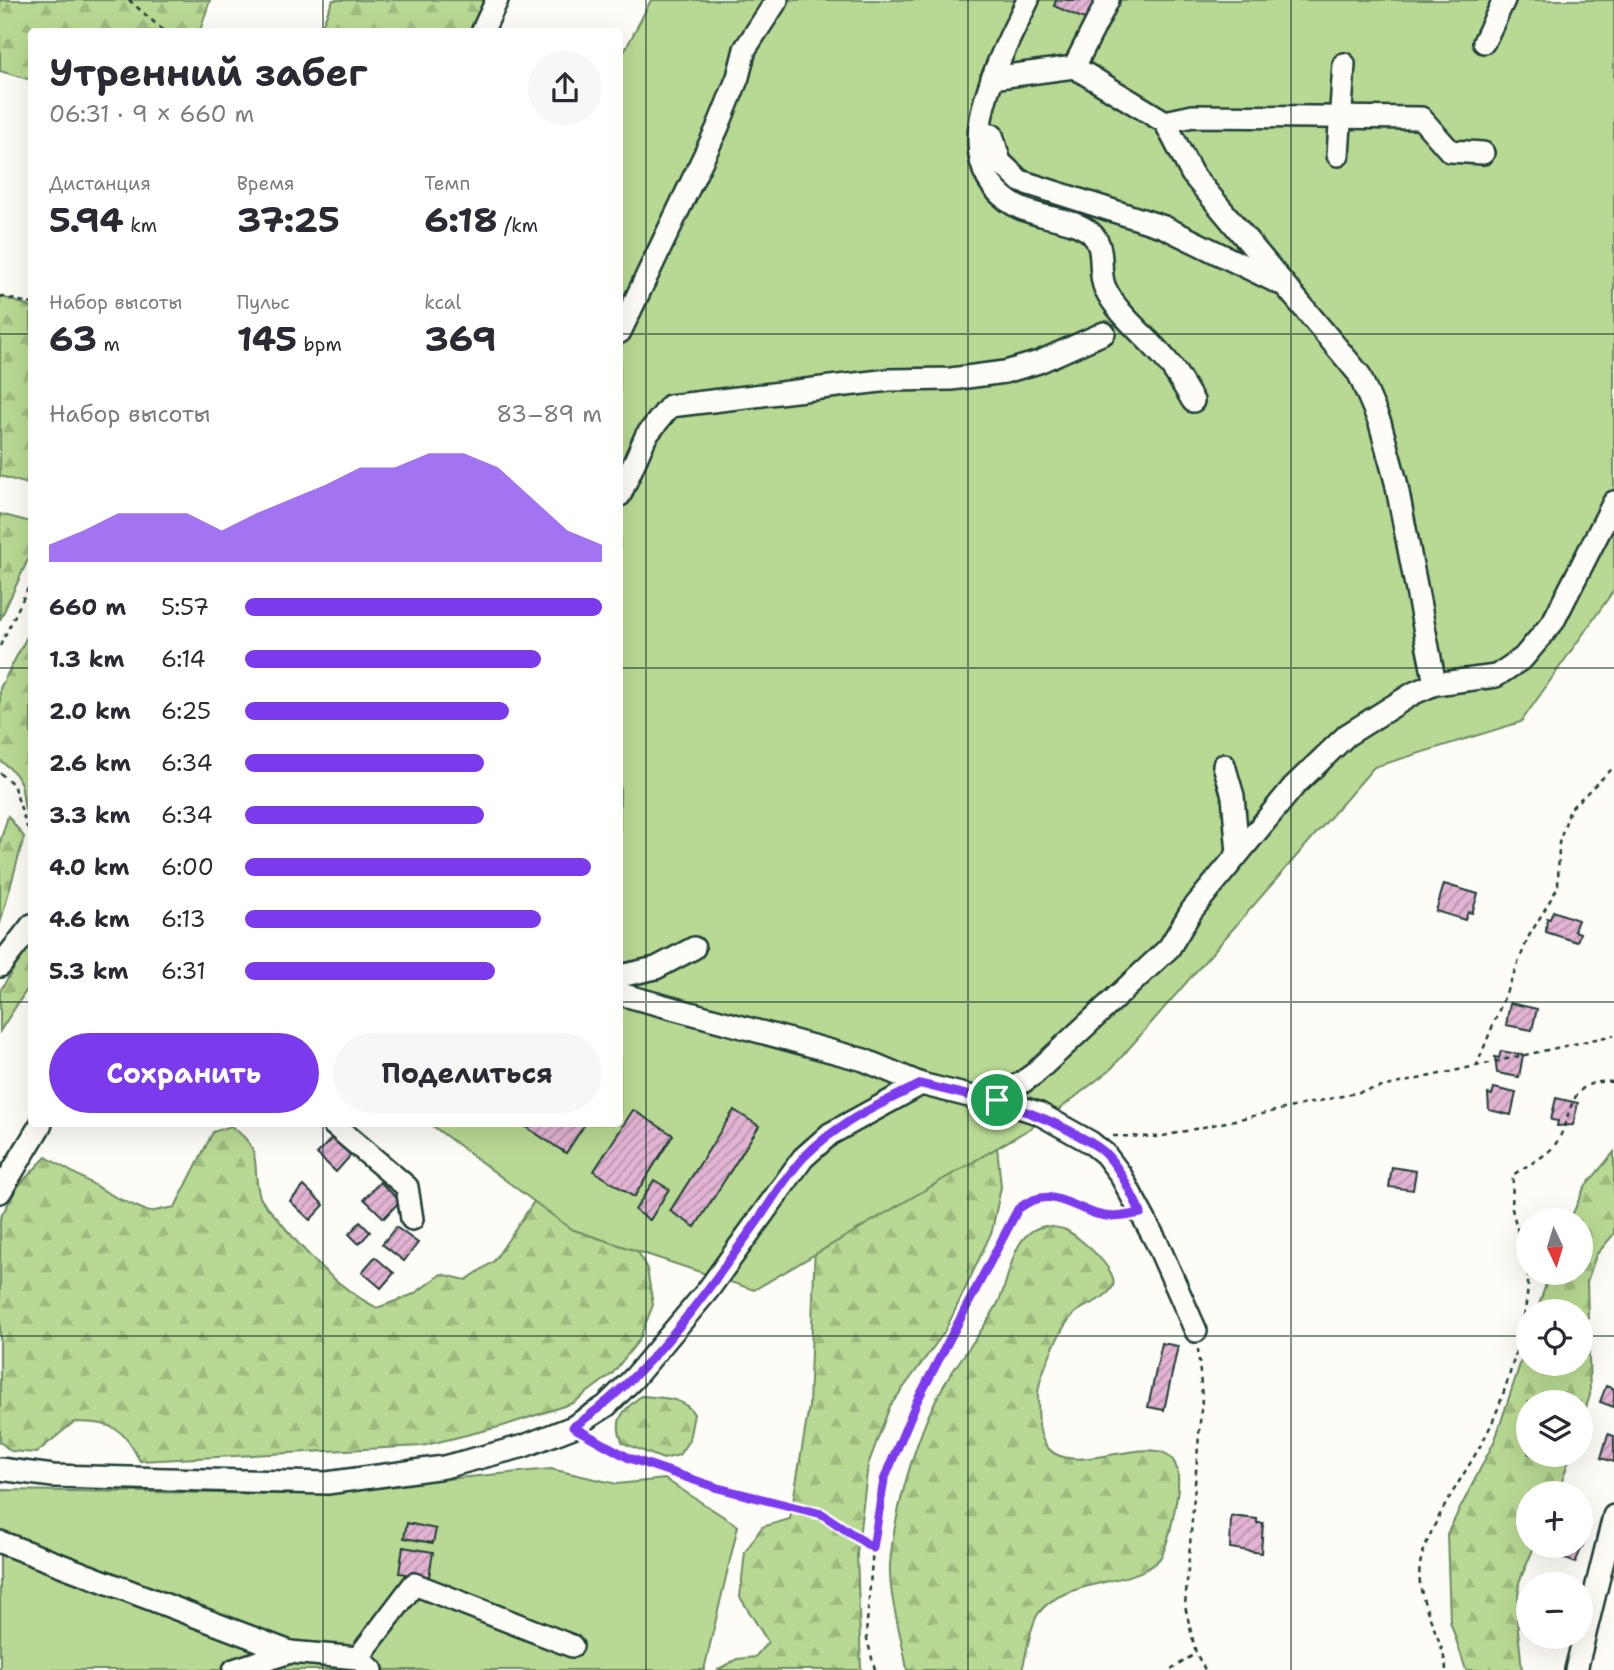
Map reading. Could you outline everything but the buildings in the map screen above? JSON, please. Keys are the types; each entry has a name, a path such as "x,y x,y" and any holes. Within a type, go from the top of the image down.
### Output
{"street":[{"path":"484,28 497,0"},
{"path":"623,321 633,308 717,129 745,49 776,0"},
{"path":"1028,0 999,77 992,125 993,143 1000,163 1020,181 1164,228 1286,286"},
{"path":"1074,67 1108,0"},
{"path":"1484,42 1504,0"},
{"path":"1338,155 1343,64"},
{"path":"1193,401 1167,360 1105,289 1099,247 1090,232 1079,226 1026,212 1013,205 994,186 983,157 979,126 983,100 999,77 1074,67 1165,122 1192,174 1359,374 1380,423 1396,482 1435,684"},
{"path":"1165,122 1193,116 1420,118 1450,151 1483,153"},
{"path":"623,488 646,436 670,406 863,383 951,379 1005,372 1039,362 1104,333"},
{"path":"997,1100 1034,1074 1169,948 1192,911 1238,853 1294,786 1347,735 1415,692 1435,684 1496,676 1523,657 1553,622 1614,502"},
{"path":"1224,765 1233,796 1238,853"},
{"path":"0,966 28,930"},
{"path":"623,975 656,968 694,948"},
{"path":"623,996 864,1060 921,1084 981,1099 997,1100 1038,1113 1090,1142 1105,1154 1141,1213 1196,1331"},
{"path":"0,1469 53,1476 327,1483 444,1467 524,1446 573,1427 606,1406 634,1378 708,1290 803,1158 830,1134 921,1084"},
{"path":"0,1192 39,1127"},
{"path":"337,1127 407,1187 412,1219"},
{"path":"1576,1670 1614,1516"},
{"path":"0,1542 290,1652 365,1664 414,1584 572,1646"},
{"path":"234,1670 290,1652"}],"path":[{"path":"129,0 160,28"},
{"path":"0,296 28,303"},
{"path":"0,646 28,588"},
{"path":"1476,1067 1529,936 1558,887 1559,843 1570,809 1614,767"},
{"path":"0,773 13,783 28,828"},
{"path":"1090,1142 1106,1135 1159,1137 1614,1035"},
{"path":"1516,1225 1512,1209 1513,1175 1553,1147 1562,1132 1566,1115 1580,1091 1604,1081 1614,1082"},
{"path":"875,1670 866,1635 873,1548 884,1480 917,1401 1018,1209 1032,1199 1057,1197 1098,1215 1116,1217 1141,1213"},
{"path":"1446,1670 1445,1656 1421,1592 1422,1558 1492,1422 1517,1343 1528,1285"},
{"path":"1196,1331 1202,1398 1185,1606 1196,1653 1205,1670"},
{"path":"573,1427 629,1458 718,1488 822,1514 873,1548"},
{"path":"1171,1670 1196,1653"}],"green space":[{"path":"0,0 210,0 201,28 28,28 28,79 0,71"},
{"path":"333,0 487,0 475,28 321,28"},
{"path":"651,0 1614,0 1614,590 1521,722 1374,767 1111,1069 1048,1118 754,1290 571,1229 434,1127 623,1127 623,54"},
{"path":"0,296 28,306 28,484 0,476"},
{"path":"0,514 28,521 28,559 0,620"},
{"path":"28,635 28,816 18,778 0,760 0,688"},
{"path":"8,816 24,837 0,924 0,842"},
{"path":"28,946 28,988 0,1031 0,991"},
{"path":"232,1127 242,1135 253,1151 257,1186 265,1205 322,1268 348,1290 377,1308 414,1294 441,1274 466,1280 494,1261 533,1203 554,1189 630,1236 647,1269 653,1305 639,1340 612,1374 573,1403 503,1426 422,1446 140,1461 128,1440 115,1429 74,1422 36,1453 11,1451 0,1442 0,1218 19,1185 46,1157 117,1198 149,1212 175,1207 213,1132"},
{"path":"997,1146 1001,1187 992,1231 946,1330 890,1406 868,1465 857,1553 861,1670 717,1670 737,1659 755,1657 768,1642 740,1597 745,1552 762,1527 790,1519 809,1407 815,1243"},
{"path":"1614,1152 1614,1234 1596,1255 1593,1264 1593,1208 1575,1208 1584,1188"},
{"path":"1045,1226 1066,1230 1080,1240 1105,1264 1113,1281 1112,1288 1104,1296 1073,1315 1050,1354 1041,1378 1038,1397 1042,1437 1048,1448 1064,1457 1085,1459 1153,1450 1169,1456 1178,1472 1176,1502 1168,1541 1154,1564 1141,1572 1067,1593 1051,1602 1035,1620 1022,1670 907,1670 894,1605 890,1565 907,1477 931,1410 998,1303 1018,1247 1033,1230"},
{"path":"1546,1285 1587,1285 1587,1299 1541,1299"},
{"path":"1516,1376 1589,1376 1590,1390 1516,1390 1516,1467 1567,1467 1562,1481 1516,1481 1516,1558 1529,1558 1523,1572 1516,1572 1516,1649 1520,1649 1522,1670 1466,1670 1450,1621 1447,1534 1495,1440"},
{"path":"641,1396 677,1401 694,1414 689,1440 679,1455 663,1459 623,1443 619,1428 621,1416"},
{"path":"551,1469 617,1484 665,1479 738,1526 704,1670 0,1670 0,1490 289,1494"}],"route":[{"path":"921,1084 981,1099 997,1100 1038,1113 1090,1142 1105,1154 1120,1174 1141,1213 1116,1217 1098,1215 1057,1197 1032,1199 1018,1209 917,1401 884,1480 873,1548 822,1514 718,1488 629,1458 573,1427 606,1406 634,1378 708,1290 803,1158 830,1134 865,1112 921,1084"}]}
